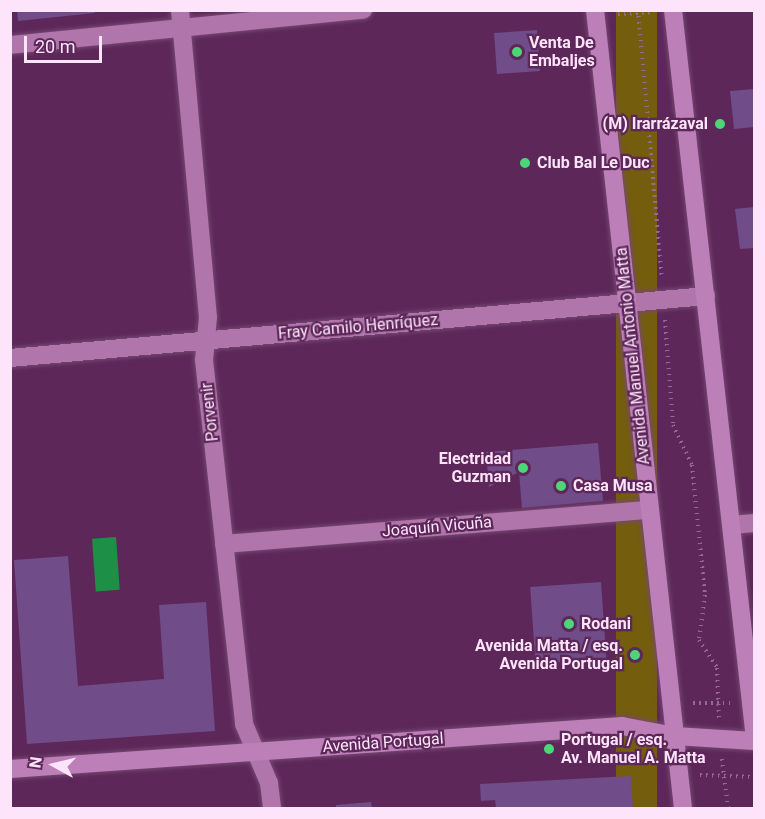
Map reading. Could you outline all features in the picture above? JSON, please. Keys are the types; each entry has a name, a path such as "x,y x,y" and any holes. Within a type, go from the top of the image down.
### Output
{"main road":[{"path":"673,10 754,730"},
{"name":"Avenida Manuel Antonio Matta","path":"596,13 683,808"},
{"name":"Avenida Portugal","path":"10,769 622,726 675,736 754,741"}],"street":[{"path":"10,45 181,19 363,10"},
{"name":"Porvenir","path":"181,19 208,317 204,360 244,724 269,783 272,808"},
{"name":"Fray Camilo Henríquez","path":"10,358 706,296"},
{"name":"Joaquín Vicuña","path":"224,544 650,510"},
{"path":"731,525 754,523"}],"path":[{"path":"596,13 657,11"},
{"path":"638,12 673,425 692,465 705,595 699,640 717,668 720,738 728,808"},
{"path":"671,704 751,702"},
{"path":"679,773 754,777"}],"shaded area":[{"path":"616,11 657,11 657,808 616,808"},
{"path":"116,537 120,590 96,592 92,539"}],"building":[{"path":"17,10 94,10 95,13 18,21"},
{"name":"Venta De Embaljes","path":"537,30 540,71 497,74 494,33"},
{"path":"754,89 754,127 734,129 730,91"},
{"path":"754,207 754,248 740,249 735,209"},
{"path":"598,443 603,501 522,508 519,472 489,487 486,452"},
{"path":"68,556 78,686 164,679 159,605 206,602 215,731 27,744 14,560"},
{"name":"Rodani","path":"601,582 606,659 536,664 530,587"},
{"path":"631,776 633,808 496,808 495,800 481,801 480,784"},
{"path":"371,802 372,808 336,808 336,805"}],"place":[{"name":"Venta De Embaljes","path":"517,52"},
{"name":"(M) Irarrázaval","path":"720,124"},
{"name":"Club Bal Le Duc","path":"525,163"},
{"name":"Electridad Guzman","path":"523,468"},
{"name":"Casa Musa","path":"561,486"},
{"name":"Rodani","path":"569,624"},
{"name":"Avenida Matta / esq. Avenida Portugal","path":"635,655"},
{"name":"Portugal / esq. Av. Manuel A. Matta","path":"549,749"}]}
